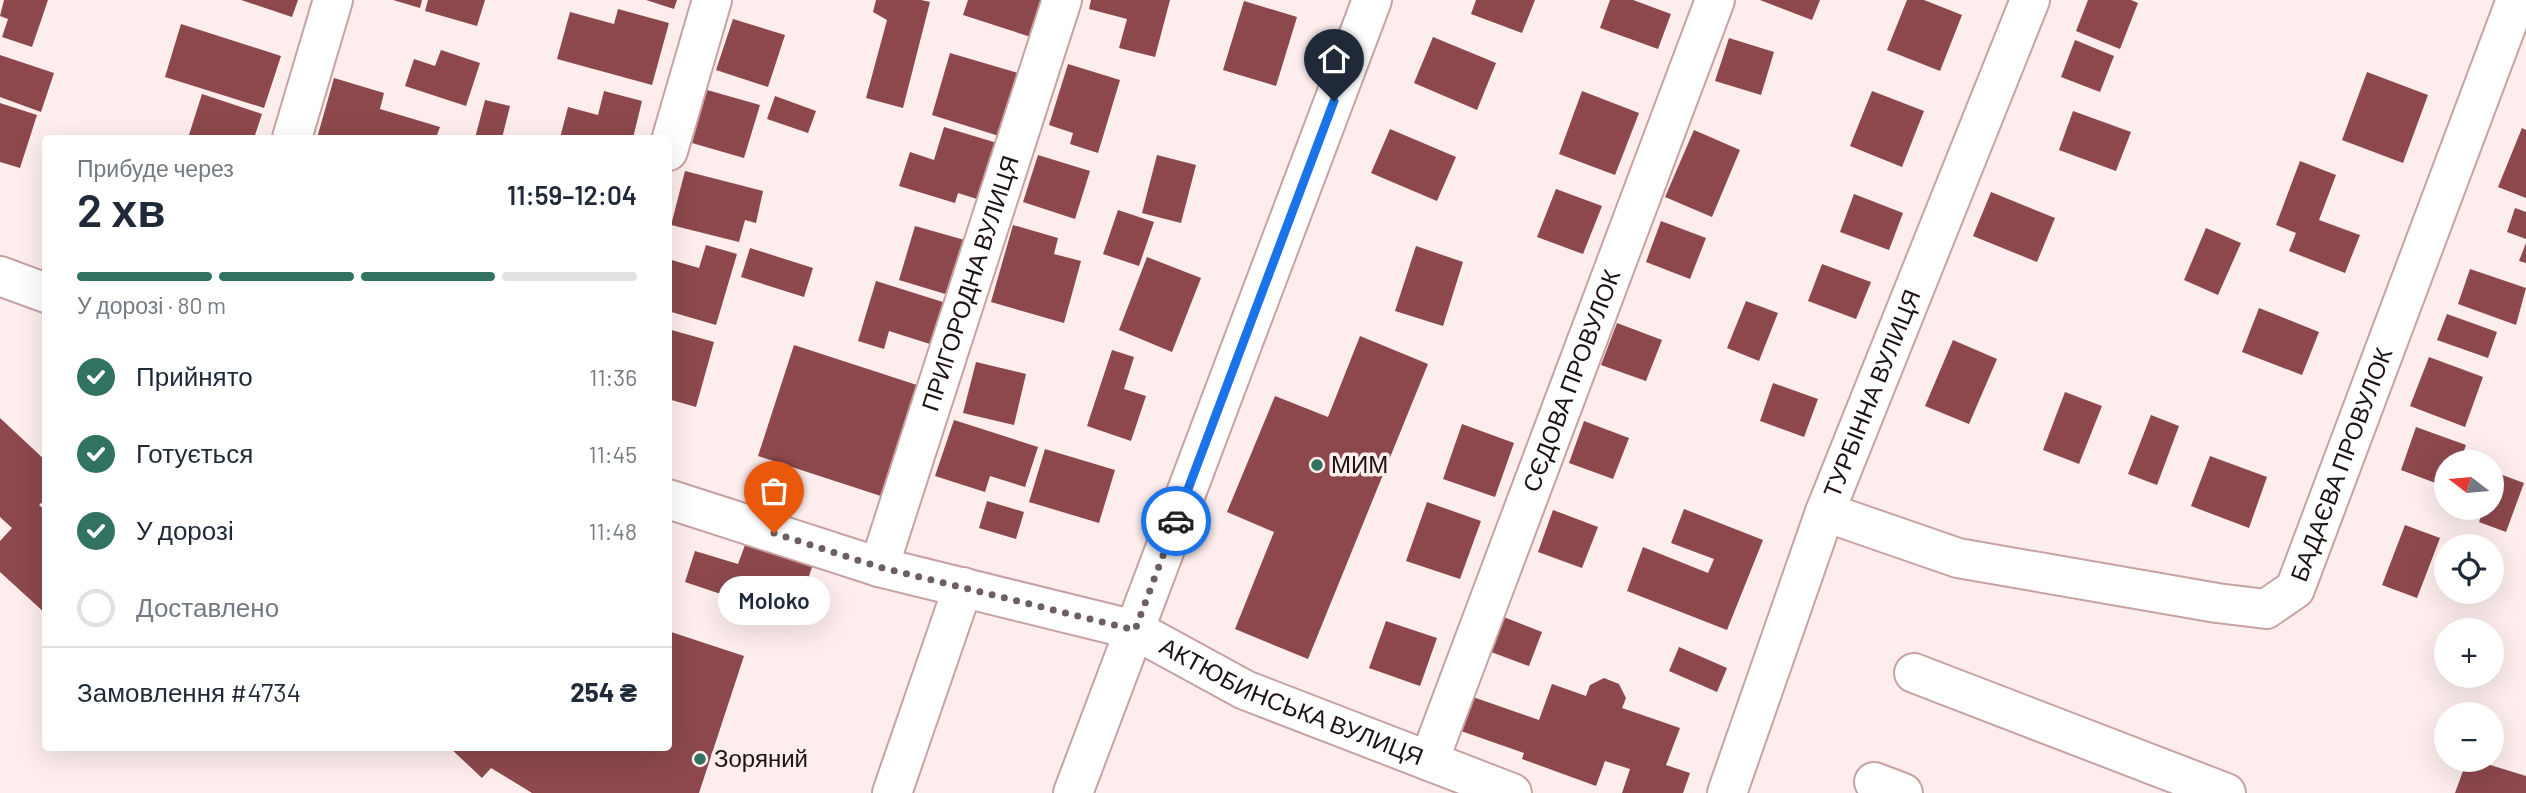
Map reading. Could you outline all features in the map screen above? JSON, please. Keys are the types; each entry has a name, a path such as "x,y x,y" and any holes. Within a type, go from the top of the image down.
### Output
{"street":[{"path":"293,135 333,0"},
{"path":"672,137 712,0"},
{"name":"ПРИГОРОДНА ВУЛИЦЯ","path":"879,567 1062,0"},
{"path":"1073,793 1372,0"},
{"name":"СЄДОВА ПРОВУЛОК","path":"1429,761 1715,0"},
{"name":"ТУРБІННА ВУЛИЦЯ","path":"1727,793 1825,512 2030,0"},
{"name":"БАДАЄВА ПРОВУЛОК","path":"1825,512 1958,558 2217,604 2266,609 2295,589 2516,0"},
{"path":"0,276 42,292"},
{"name":"АКТЮБИНСЬКА ВУЛИЦЯ","path":"672,500 879,567 1135,630 1245,690 1512,793"},
{"path":"892,793 963,587"},
{"path":"1914,673 2226,793"}],"building":[{"path":"4,0 48,0 32,47 2,37 8,19 0,16"},
{"path":"241,0 298,0 292,17"},
{"path":"393,0 422,0 420,8"},
{"path":"428,0 485,0 477,26 425,11"},
{"path":"646,0 677,0 674,9"},
{"path":"876,0 930,2 903,108 866,98 887,20 873,12"},
{"path":"968,0 1044,0 1031,37 963,15"},
{"path":"1091,0 1170,0 1155,57 1119,48 1127,19 1089,9"},
{"path":"1476,0 1535,0 1522,33 1471,14"},
{"path":"1610,0 1633,0 1671,14 1658,49 1600,28"},
{"path":"1760,0 1820,0 1812,20"},
{"path":"1907,0 1924,0 1962,15 1940,71 1887,50"},
{"path":"2088,0 2131,0 2138,3 2120,49 2076,31"},
{"path":"1244,1 1297,17 1276,86 1223,70"},
{"path":"618,9 669,23 652,85 557,59 570,12 614,24"},
{"path":"733,19 785,35 768,87 716,70"},
{"path":"181,24 281,56 264,108 165,77"},
{"path":"1433,37 1496,63 1477,110 1414,83"},
{"path":"1729,38 1774,52 1761,95 1715,81"},
{"path":"2075,40 2114,56 2100,92 2061,77"},
{"path":"441,50 480,63 466,106 405,86 414,59 435,66"},
{"path":"950,53 1018,73 999,136 932,115"},
{"path":"0,55 54,73 41,112 0,97"},
{"path":"1068,64 1120,80 1098,153 1070,144 1073,133 1049,125"},
{"path":"2367,72 2428,95 2403,163 2342,140"},
{"path":"334,78 384,93 380,109 440,127 437,135 318,135"},
{"path":"707,90 760,105 744,158 692,143"},
{"path":"604,91 642,101 634,135 561,135 568,107 598,115"},
{"path":"1582,91 1639,113 1615,175 1559,154"},
{"path":"1872,91 1924,111 1902,167 1850,146"},
{"path":"202,94 262,114 255,135 189,135"},
{"path":"775,96 816,111 808,133 767,119"},
{"path":"485,100 510,106 503,135 476,135"},
{"path":"0,103 37,115 20,168 0,162"},
{"path":"2073,111 2131,132 2116,171 2059,150"},
{"path":"944,127 997,143 980,200 958,193 955,203 899,186 910,152 934,160"},
{"path":"2522,128 2526,130 2526,198 2498,187"},
{"path":"1390,129 1456,157 1437,201 1371,173"},
{"path":"1694,130 1740,150 1712,217 1665,197"},
{"path":"1038,155 1090,171 1075,219 1023,202"},
{"path":"1157,155 1196,165 1181,223 1142,213"},
{"path":"2300,161 2336,175 2319,220 2360,235 2345,273 2289,251 2296,233 2276,225"},
{"path":"685,171 763,191 756,223 745,220 739,242 672,225"},
{"path":"1556,189 1602,206 1583,254 1537,237"},
{"path":"1991,192 2055,218 2037,262 1973,236"},
{"path":"1854,194 1903,213 1889,250 1840,232"},
{"path":"2515,208 2526,212 2526,239 2507,232"},
{"path":"1118,210 1154,222 1139,266 1103,254"},
{"path":"1661,221 1706,238 1690,279 1646,262"},
{"path":"1013,225 1058,238 1054,254 1081,261 1064,323 991,302"},
{"path":"915,226 968,241 952,296 899,280"},
{"path":"2206,228 2241,243 2218,295 2184,280"},
{"path":"2526,243 2526,263 2519,261"},
{"path":"706,245 737,254 716,325 672,312 672,260 699,268"},
{"path":"1416,246 1463,262 1443,326 1395,311"},
{"path":"750,248 813,268 804,297 741,277"},
{"path":"1147,257 1201,278 1172,352 1119,330"},
{"path":"1822,264 1871,282 1856,319 1808,301"},
{"path":"2470,269 2526,288 2516,325 2458,304"},
{"path":"876,281 946,303 933,345 889,331 884,349 858,341"},
{"path":"1746,301 1778,313 1759,361 1727,348"},
{"path":"2259,308 2319,332 2302,375 2242,352"},
{"path":"2447,314 2497,332 2488,358 2437,340"},
{"path":"1617,323 1662,340 1646,381 1601,365"},
{"path":"672,330 714,342 696,407 672,400"},
{"name":"МИМ","path":"1360,336 1428,364 1308,659 1235,629 1274,532 1227,512 1275,396 1328,417"},
{"path":"1953,340 1997,359 1969,424 1925,406"},
{"path":"794,345 920,386 884,497 758,456"},
{"path":"1112,350 1134,357 1124,389 1146,396 1131,441 1087,426"},
{"path":"2429,357 2483,377 2465,427 2410,406"},
{"path":"976,362 1026,374 1014,425 963,413"},
{"path":"1773,383 1818,399 1804,437 1760,421"},
{"path":"2065,392 2102,406 2079,464 2043,450"},
{"path":"2151,415 2179,426 2157,485 2128,474"},
{"path":"0,418 42,457 42,502 39,505 42,508 42,610 0,572 0,541 12,528 0,517"},
{"path":"954,420 1038,447 1025,487 990,476 985,492 935,476"},
{"path":"1584,421 1629,438 1613,479 1569,463"},
{"path":"1462,424 1514,443 1495,497 1443,479"},
{"path":"2416,427 2466,445 2464,450 2434,450 2434,482 2401,470"},
{"path":"1045,449 1115,470 1099,523 1029,502"},
{"path":"2210,456 2267,477 2249,528 2191,506"},
{"path":"2504,476 2524,483 2506,532 2479,522 2504,520"},
{"path":"987,501 1024,512 1016,539 979,528"},
{"path":"1427,502 1481,521 1460,579 1406,561"},
{"path":"1684,509 1763,540 1727,630 1627,591 1643,547 1708,573 1714,559 1671,543"},
{"path":"1553,510 1598,527 1582,568 1538,552"},
{"path":"2405,525 2434,536 2434,554 2417,598 2382,585"},
{"path":"745,545 812,567 795,619 685,582 695,551 738,564"},
{"path":"1496,614 1542,632 1529,666 1483,649"},
{"path":"1386,621 1437,638 1420,686 1369,668"},
{"path":"672,632 744,656 699,793 532,793 491,768 482,778 453,751 672,751"},
{"path":"1679,647 1727,668 1717,692 1669,671"},
{"path":"1604,678 1619,684 1626,698 1622,708 1680,728 1666,765 1690,773 1683,793 1622,793 1630,769 1605,761 1596,786 1522,759 1524,753 1461,731 1473,697 1539,720 1552,684 1586,696 1590,685"},
{"path":"2504,769 2526,776 2526,793 2455,793 2463,772 2504,772"}],"way so far":[{"path":"774,533 879,567 1135,630 1176,521"}],"place":[{"name":"МИМ","path":"1317,465"},
{"name":"Moloko","path":"774,533"},
{"name":"Зоряний","path":"700,759"}],"route":[{"path":"1176,521 1334,101"}]}
